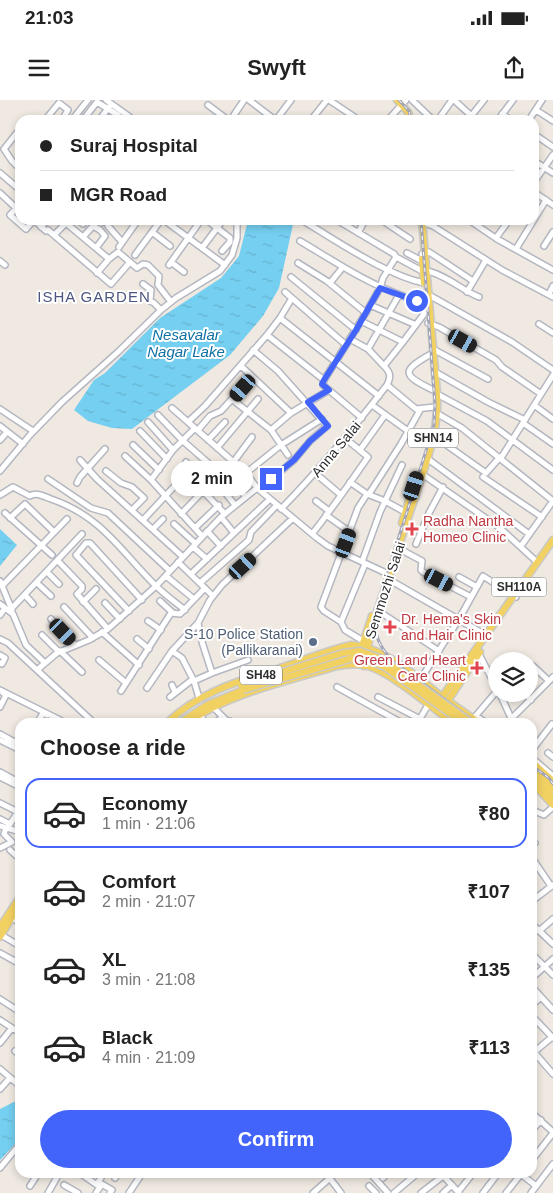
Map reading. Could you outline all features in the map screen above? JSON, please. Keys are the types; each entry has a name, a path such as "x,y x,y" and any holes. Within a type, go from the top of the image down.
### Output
{"main road":[{"path":"404,101 410,115"},
{"name":"Semmozhi Salai","path":"421,225 429,324 435,372 435,392"},
{"name":"Semmozhi Salai","path":"423,254 422,261 425,271 424,283 427,298 426,310 429,324"},
{"name":"Semmozhi Salai","path":"364,645 377,610 405,512 434,428 436,407 432,351"},
{"name":"Semmozhi Salai","path":"362,665 364,645 428,459 438,414 436,407"},
{"name":"SH110A","path":"437,712 553,540"},
{"name":"SH110A","path":"515,596 553,546"},
{"name":"SH110A","path":"445,699 478,654 488,636"},
{"path":"364,645 420,680 470,718"},
{"name":"SH48","path":"173,718 199,698 232,684 343,647 364,645"},
{"path":"178,718 200,702 343,653 360,651 376,655 470,718"},
{"path":"187,718 207,705 242,688 336,661 358,658 373,661 385,667 456,718"},
{"path":"362,665 376,670 392,680 446,718"},
{"name":"SH48","path":"195,718 213,707 246,694 337,666 362,665"},
{"path":"392,680 401,667"},
{"path":"537,765 550,774 553,781"},
{"path":"537,773 553,789"},
{"path":"537,780 553,798"},
{"path":"537,788 553,806"},
{"path":"0,928 15,905"},
{"path":"1,936 15,913"}],"street":[{"path":"76,115 88,100"},
{"path":"233,115 244,100"},
{"path":"249,100 269,115"},
{"path":"280,115 291,100"},
{"path":"315,115 328,100 351,115"},
{"path":"442,115 453,100 469,115"},
{"path":"474,115 484,100"},
{"path":"502,114 513,100"},
{"path":"532,115 542,100"},
{"path":"392,115 404,101 426,115"},
{"path":"87,115 97,102 109,104 126,115"},
{"path":"49,115 59,103 68,110 65,115"},
{"path":"102,115 109,104"},
{"path":"109,104 118,115"},
{"path":"208,106 225,115"},
{"path":"536,110 553,121"},
{"path":"15,135 2,150 15,165"},
{"path":"539,137 553,147"},
{"path":"539,174 553,155"},
{"path":"539,164 553,173"},
{"path":"0,172 15,186"},
{"path":"0,193 15,204"},
{"path":"539,195 553,205"},
{"path":"539,211 546,200"},
{"path":"15,209 10,215 15,219"},
{"path":"54,235 64,225"},
{"path":"68,225 109,259"},
{"path":"109,225 121,244 134,225"},
{"path":"135,255 158,225"},
{"path":"169,225 225,264"},
{"path":"184,272 170,264 197,225"},
{"path":"213,225 230,238 230,242 222,251"},
{"path":"202,248 219,225"},
{"path":"0,471 33,431 62,402 161,310 220,271 232,255 238,238 237,225"},
{"path":"310,225 387,269 411,280 424,283"},
{"path":"349,225 396,257 425,271 435,273 479,297"},
{"path":"358,233 362,225"},
{"path":"389,225 410,239"},
{"path":"431,225 486,260 551,295 553,286"},
{"path":"476,225 553,270"},
{"path":"496,238 505,225"},
{"path":"516,249 531,225"},
{"path":"83,237 93,226 100,230 105,236 96,248"},
{"path":"41,227 54,235 112,284 130,262"},
{"path":"152,232 170,246"},
{"path":"544,246 553,232"},
{"path":"300,241 380,288 421,302 427,298 504,338 553,370"},
{"path":"97,273 118,252 137,268 146,264 157,274 159,278 158,284 172,302"},
{"path":"423,254 429,252 473,281"},
{"path":"407,254 422,261"},
{"path":"362,418 322,384 366,313 380,288 382,278 396,257"},
{"path":"467,292 486,260"},
{"path":"0,261 6,265"},
{"path":"298,263 330,283 366,313"},
{"path":"330,283 343,267"},
{"path":"291,277 356,330"},
{"path":"143,284 151,290 150,302 154,303 161,310"},
{"path":"286,292 346,345"},
{"path":"368,349 400,295"},
{"path":"189,421 205,406 267,335 292,298"},
{"path":"370,305 416,324"},
{"path":"384,366 426,310"},
{"path":"280,318 379,396"},
{"path":"361,321 403,342"},
{"path":"429,324 439,327 496,360 502,367 542,394"},
{"path":"539,324 553,333"},
{"path":"267,335 324,380"},
{"path":"350,339 368,349 384,366 390,373 387,385 409,404 420,410 436,407"},
{"path":"37,670 60,651 93,638 120,619 168,574 223,515 245,496 258,489 294,460 310,441 328,426 278,371 253,350"},
{"path":"488,379 432,351 412,365 409,372 410,376 417,383 487,421 553,470"},
{"path":"241,366 291,414"},
{"path":"435,372 524,422 553,444"},
{"path":"485,475 501,458 553,375"},
{"path":"151,480 174,450 210,416 221,411 233,400 252,377"},
{"name":"Anna Salai","path":"200,583 248,540 251,532 316,473 346,439 387,385"},
{"path":"546,387 553,391"},
{"path":"271,430 308,402 329,390"},
{"path":"217,448 258,399"},
{"path":"233,400 271,430 288,455"},
{"path":"372,405 408,431"},
{"path":"534,405 553,419"},
{"path":"172,408 246,473 258,489 328,546 364,563 488,636"},
{"path":"0,409 33,431"},
{"path":"364,645 345,630 341,622 321,607 358,508 420,410"},
{"path":"438,414 462,428 553,501 521,546"},
{"path":"158,415 183,441 221,474"},
{"path":"360,450 385,415"},
{"path":"246,473 281,445 322,419"},
{"path":"148,422 174,450"},
{"path":"208,440 225,422"},
{"path":"0,426 23,444"},
{"path":"140,431 167,459"},
{"path":"0,440 7,432"},
{"path":"434,436 542,517"},
{"path":"186,462 208,484 234,463 252,437"},
{"path":"312,534 368,457 346,439"},
{"path":"133,445 159,470"},
{"path":"77,483 105,449"},
{"path":"125,456 151,480 202,536"},
{"path":"428,459 529,534"},
{"path":"80,460 88,470 183,557"},
{"path":"341,622 364,563 380,512 402,465"},
{"path":"106,471 121,483 132,487 144,498 132,510"},
{"path":"316,473 341,495"},
{"path":"422,474 500,528 537,562"},
{"path":"143,520 183,477"},
{"path":"48,479 92,508 108,514 194,600"},
{"path":"350,482 368,494 405,512"},
{"path":"236,485 245,496"},
{"path":"0,495 12,487 30,496 37,494 71,507 88,517 109,535 156,586 184,610"},
{"path":"416,544 429,513 443,487"},
{"path":"181,514 203,491 218,505 234,533"},
{"path":"227,495 235,505"},
{"path":"192,574 270,499"},
{"path":"316,501 350,532"},
{"path":"10,518 23,504 26,504 54,532"},
{"path":"195,528 218,505"},
{"path":"5,513 52,555"},
{"path":"147,688 172,651 198,623 213,596 222,585 293,518"},
{"path":"45,663 26,645 1,583 67,519"},
{"path":"153,529 163,519"},
{"path":"174,524 207,559"},
{"path":"208,531 221,546"},
{"path":"12,611 82,534"},
{"path":"129,610 76,555 86,543 90,543 142,600"},
{"path":"398,548 422,561 422,571 471,597"},
{"path":"58,561 83,587 76,594 108,629"},
{"path":"178,562 213,596"},
{"path":"47,572 59,584"},
{"path":"420,680 483,576 515,596"},
{"path":"459,577 477,587"},
{"path":"37,583 51,596"},
{"path":"160,601 173,613 179,614 205,588"},
{"path":"84,602 96,589"},
{"path":"25,595 33,604"},
{"path":"105,603 120,619"},
{"path":"0,615 2,606 12,611"},
{"path":"64,607 93,638"},
{"path":"377,610 439,651"},
{"path":"121,691 173,613"},
{"path":"50,619 75,645"},
{"path":"148,621 161,630"},
{"path":"198,623 212,674"},
{"path":"102,632 139,665"},
{"path":"42,635 82,672"},
{"path":"0,639 8,643 89,718"},
{"path":"137,639 148,649"},
{"path":"172,651 182,658 193,680 199,698"},
{"path":"478,654 488,672"},
{"path":"0,655 6,658 0,664 2,666 0,669"},
{"path":"99,660 126,682"},
{"path":"170,697 193,680 248,660"},
{"path":"538,669 551,679 538,693"},
{"path":"172,685 176,692"},
{"path":"337,687 393,718"},
{"path":"0,691 6,695 0,707"},
{"path":"0,691 56,718"},
{"path":"378,698 415,718"},
{"path":"475,718 488,702"},
{"path":"504,702 511,718 529,702"},
{"path":"420,718 428,705"},
{"path":"213,707 223,717"},
{"path":"40,718 43,714 52,718"},
{"path":"537,744 553,724"},
{"path":"0,734 13,743"},
{"path":"0,740 13,743"},
{"path":"537,762 550,774 553,767"},
{"path":"0,772 15,780"},
{"path":"0,777 15,784"},
{"path":"0,803 15,808"},
{"path":"537,812 544,815 553,806"},
{"path":"0,819 10,824 15,816"},
{"path":"2,830 15,831"},
{"path":"1,847 12,842 2,830"},
{"path":"10,850 15,854"},
{"path":"537,865 552,886 537,897"},
{"path":"553,919 539,931 553,944"},
{"path":"1,936 15,943"},
{"path":"0,953 15,961"},
{"path":"537,959 553,975"},
{"path":"537,974 553,959"},
{"path":"537,993 553,1010"},
{"path":"537,1001 541,997"},
{"path":"0,999 15,1009"},
{"path":"0,1020 15,1030"},
{"path":"537,1022 552,1038 537,1049"},
{"path":"0,1043 12,1028"},
{"path":"537,1056 553,1074"},
{"path":"0,1069 15,1082"},
{"path":"0,1089 10,1078"},
{"path":"537,1117 553,1132 537,1153"},
{"path":"537,1124 540,1120"},
{"path":"0,1168 15,1150"},
{"path":"532,1193 552,1168"},
{"path":"30,1186 36,1178"},
{"path":"48,1193 57,1178"},
{"path":"89,1178 112,1190 110,1193"},
{"path":"96,1193 100,1187 98,1183 101,1178"},
{"path":"129,1193 139,1178"},
{"path":"313,1193 330,1178 341,1193"},
{"path":"375,1178 385,1192"},
{"path":"394,1193 412,1178"},
{"path":"421,1193 437,1178"},
{"path":"445,1178 458,1192 469,1178"},
{"path":"483,1193 495,1178"},
{"path":"506,1193 517,1178"},
{"path":"527,1178 536,1186"},
{"path":"64,1185 78,1193"},
{"path":"442,1193 452,1185"},
{"path":"369,1186 376,1193"}],"water":[{"name":"Nesavalar Nagar Lake","path":"247,225 293,225 279,288 263,316 230,355 132,429 112,428 88,421 74,410 94,380 105,373 160,318 221,278 239,256"},
{"path":"0,529 17,545 0,566"},
{"path":"15,1102 15,1144 0,1160 0,1109"}],"railway":[{"path":"399,100 409,111 410,115"},
{"path":"421,225 435,404 434,425 377,608 376,630 378,640 390,659 470,718"},
{"path":"537,770 549,778 553,784"}],"place":[{"name":"Radha Nantha Homeo Clinic","path":"412,529"},
{"name":"Dr. Hema's Skin and Hair Clinic","path":"390,627"},
{"name":"S-10 Police Station (Pallikaranai)","path":"313,642"},
{"name":"Green Land Heart Care Clinic","path":"477,668"}],"district":[{"name":"ISHA GARDEN","path":"94,297"}],"route":[{"path":"271,479 294,460 310,441 328,426 308,402 329,390 322,384 324,380 380,288 417,301"}]}
